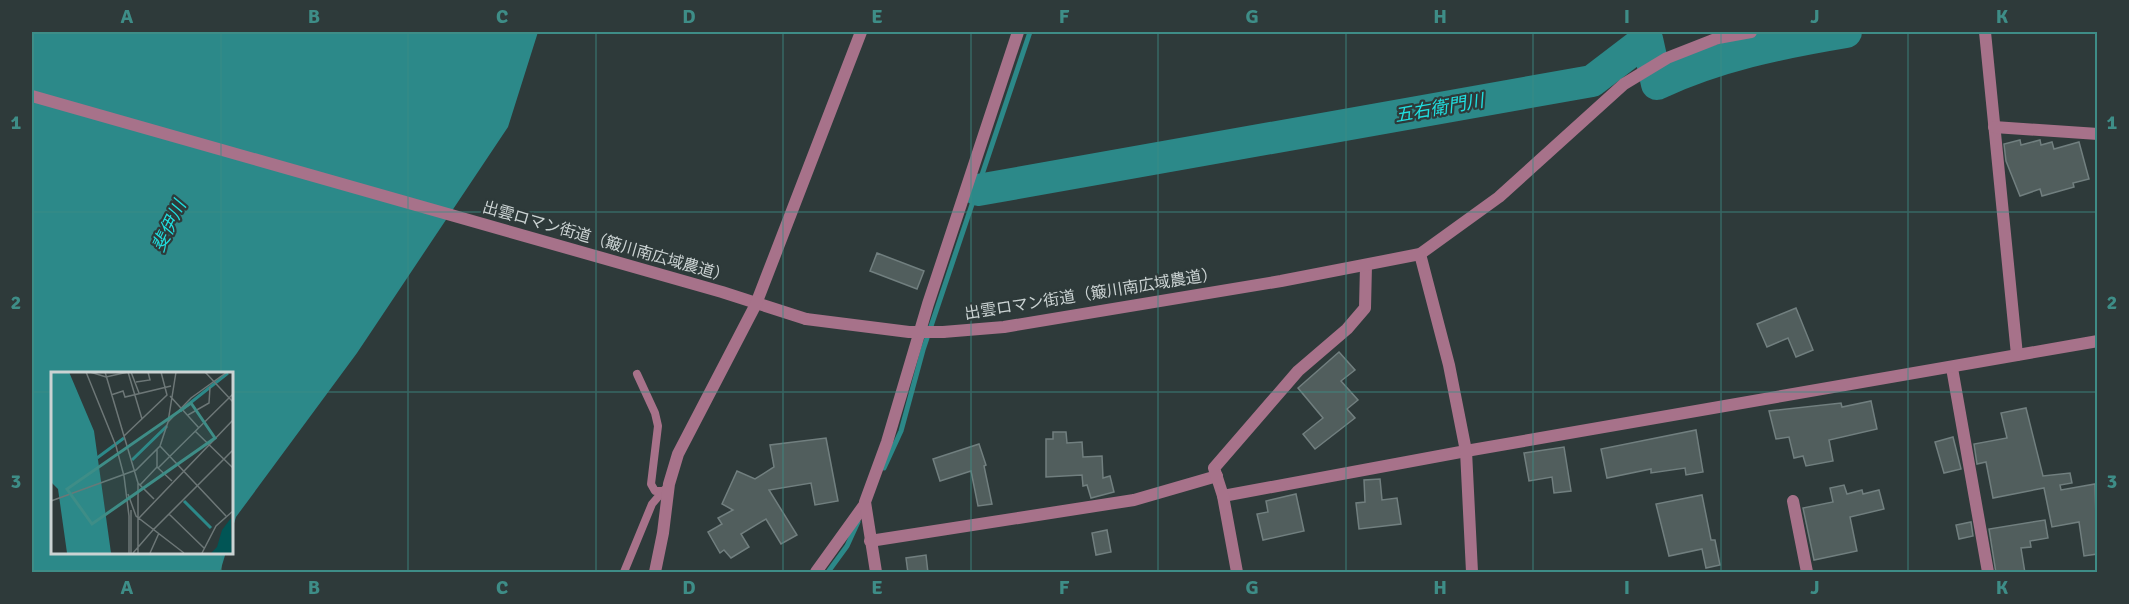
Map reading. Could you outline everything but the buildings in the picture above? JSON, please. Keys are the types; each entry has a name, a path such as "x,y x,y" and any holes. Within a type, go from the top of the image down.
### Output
{"street":[{"path":"655,573 666,487 690,427 756,304 861,32"},
{"path":"816,573 865,504 888,442 928,304 1018,32"},
{"name":"出雲ロマン街道（簸川南広域農道）","path":"32,96 722,292 806,319 909,332 943,332 1004,327 1420,254 1499,197 1624,84 1667,58 1718,35 1751,32"},
{"path":"1985,32 2018,355"},
{"path":"1994,127 2097,134"},
{"path":"1420,254 1449,365 1466,451 1472,573"},
{"path":"1237,573 1223,496 1214,468 1298,371 1347,329 1365,308 1366,265"},
{"path":"1223,496 1466,451 2097,341"},
{"path":"1952,368 1988,573"},
{"path":"870,541 1134,500 1217,476"},
{"path":"1793,501 1807,573"},
{"path":"865,504 876,573"}],"lane":[{"path":"637,374 656,413 658,426 651,484 655,491 666,487"},
{"path":"624,573 652,504 666,487"}],"water":[{"name":"斐伊川","path":"32,32 538,32 508,127 357,353 236,517 232,530 232,372 51,372 51,553 226,553 220,572 32,572"}],"waterway":[{"path":"884,468 901,431 923,350 1030,32"},
{"name":"五右衛門川","path":"978,190 1592,81 1647,39 1657,84 1726,58 1846,32"},
{"path":"828,572 847,546 858,522"}]}
